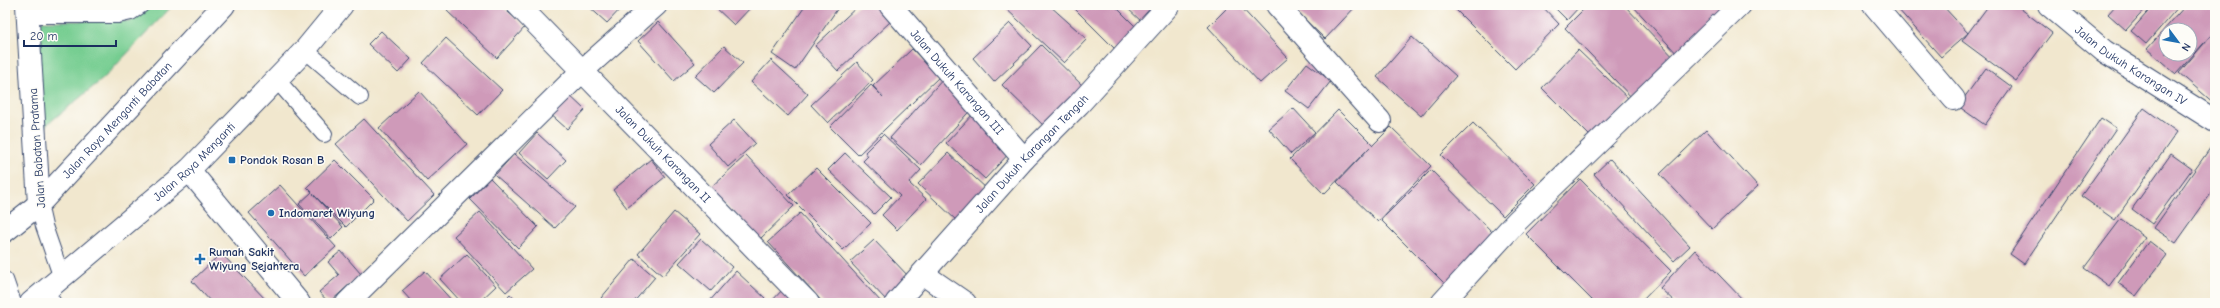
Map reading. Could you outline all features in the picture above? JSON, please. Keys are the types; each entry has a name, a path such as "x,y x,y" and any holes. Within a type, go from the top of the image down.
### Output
{"street":[{"name":"Jalan Raya Menganti Babatan","path":"5,231 39,204 224,5"},
{"name":"Jalan Dukuh Karangan II","path":"518,5 808,303"},
{"path":"347,303 582,71 656,5"},
{"name":"Jalan Dukuh Karangan III","path":"890,5 1024,159"},
{"name":"Jalan Dukuh Karangan Tengah","path":"896,303 1024,159 1079,104 1170,5"},
{"path":"1278,5 1380,121"},
{"path":"1442,303 1517,221 1740,5"},
{"path":"1874,5 1954,99"},
{"name":"Jalan Dukuh Karangan IV","path":"2049,5 2104,51 2215,121"},
{"name":"Jalan Raya Menganti","path":"48,294 188,170 305,50 334,8"},
{"name":"Jalan Babatan Pratama","path":"28,10 39,204"},
{"path":"188,170 299,303"},
{"path":"923,274 965,303"}],"lane":[{"name":"Jalan Babatan Pratama","path":"28,10 118,15 131,12 141,5"},
{"path":"305,50 360,97"},
{"path":"277,80 324,134"},
{"name":"Jalan Babatan Pratama","path":"39,204 44,226 48,294"},
{"path":"5,280 14,303"}],"green space":[{"path":"151,5 173,5 104,78 39,131 36,21 130,21"}],"building":[{"path":"452,5 500,5 525,27 497,58 447,11"},
{"path":"587,5 624,5 607,23"},
{"path":"713,5 753,5 734,25"},
{"path":"806,5 840,5 795,70 772,54"},
{"path":"859,5 876,5 891,21 838,71 815,46"},
{"path":"1002,5 1049,5 1087,39 1064,63"},
{"path":"1071,5 1114,5 1138,29 1117,51"},
{"path":"1124,5 1160,5 1143,23"},
{"path":"1230,5 1239,5 1288,58 1260,83 1208,27"},
{"path":"1290,5 1357,5 1325,39"},
{"path":"1451,5 1541,5 1559,24 1515,69"},
{"path":"1552,5 1581,5 1567,20"},
{"path":"1588,5 1624,5 1678,62 1636,102 1565,28"},
{"path":"1632,5 1732,5 1679,56"},
{"path":"1900,5 1942,5 1968,33 1941,57 1897,8"},
{"path":"1989,5 2016,5 2052,33 2016,81 1962,41"},
{"path":"2116,5 2149,5 2126,30 2108,14"},
{"path":"2154,5 2180,5 2165,22 2158,22 2158,30 2146,44 2131,31"},
{"path":"2186,5 2215,5 2215,104 2179,73 2188,62 2198,62 2198,51 2213,33 2198,50 2198,22 2171,22"},
{"path":"658,22 695,63 674,81 638,41"},
{"path":"1010,23 1032,46 994,82 973,58"},
{"path":"381,31 411,59 398,73 368,44"},
{"path":"1412,37 1456,76 1421,116 1377,77"},
{"path":"2158,37 2158,58 2147,49"},
{"path":"446,38 502,90 478,115 423,63"},
{"path":"1041,45 1086,89 1047,129 1002,85"},
{"path":"724,46 743,63 714,93 695,76"},
{"path":"912,49 939,77 858,155 830,127 871,85 883,97 873,86"},
{"path":"1578,50 1631,101 1594,140 1542,88"},
{"path":"771,60 808,94 788,116 751,82"},
{"path":"857,62 873,80 828,123 811,105"},
{"path":"2162,62 2187,62 2176,74"},
{"path":"1307,63 1331,81 1309,109 1285,91"},
{"path":"1986,68 2012,87 1985,125 1958,106"},
{"path":"945,77 975,105 921,165 890,138"},
{"path":"419,91 467,144 427,181 379,128"},
{"path":"566,92 585,110 567,129 548,112"},
{"path":"1293,108 1315,132 1291,154 1269,129"},
{"path":"2144,108 2177,132 2115,220 2081,196"},
{"path":"1338,110 1373,145 1391,127 1431,166 1378,222 1337,182 1370,147 1324,194 1290,159"},
{"path":"974,113 1013,149 985,179 946,143"},
{"path":"2101,118 2116,128 2024,264 2010,254"},
{"path":"364,119 434,195 407,221 336,144"},
{"path":"734,120 755,143 728,167 708,144"},
{"path":"1473,123 1535,184 1503,216 1441,155"},
{"path":"1706,130 1758,186 1712,229 1660,174"},
{"path":"537,133 566,160 548,179 519,153"},
{"path":"883,134 921,170 909,183 926,199 897,230 882,215 900,196 863,161 868,156 865,152"},
{"path":"2213,144 2215,146 2215,188 2176,243 2154,228"},
{"path":"845,153 891,197 874,214 828,170"},
{"path":"948,153 987,189 957,221 918,184"},
{"path":"514,154 575,207 555,228 495,175"},
{"path":"2171,154 2192,169 2152,224 2132,209"},
{"path":"746,155 794,206 760,239 711,187"},
{"path":"651,159 665,177 627,208 613,190"},
{"path":"1610,159 1690,246 1674,261 1594,174"},
{"path":"335,160 374,199 346,227 313,194 343,227 331,239 299,204 312,192 307,187"},
{"path":"816,168 871,223 843,250 788,195"},
{"path":"1431,170 1498,238 1448,287 1381,220"},
{"path":"490,178 538,227 518,248 470,199"},
{"path":"1580,179 1671,271 1640,303 1595,303 1526,234"},
{"path":"280,185 336,247 304,276 249,213"},
{"path":"480,212 532,269 506,292 454,236"},
{"path":"674,212 700,234 663,276 638,254"},
{"path":"800,213 882,303 823,303 768,242"},
{"path":"2121,219 2145,237 2109,286 2084,268"},
{"path":"701,239 732,267 711,291 679,263"},
{"path":"874,240 910,278 887,301 850,262"},
{"path":"2149,241 2167,255 2136,296 2118,283"},
{"path":"1695,250 1746,303 1676,303 1660,288"},
{"path":"341,251 361,274 329,303 319,292 339,275 328,262"},
{"path":"221,253 269,303 212,303 192,281"},
{"path":"467,254 496,286 478,303 462,303 440,279"},
{"path":"634,259 655,277 633,303 606,303 601,298"},
{"path":"425,271 454,303 413,303 402,291"},
{"path":"736,271 765,298 760,303 708,303"},
{"path":"784,288 800,303 770,303"},
{"path":"510,294 518,303 501,303"},
{"path":"1667,299 1672,303 1663,303"}],"place":[{"name":"Pondok Rosan B","path":"232,160"},
{"name":"Indomaret Wiyung","path":"271,213"},
{"name":"Rumah Sakit Wiyung Sejahtera","path":"200,259"}]}
